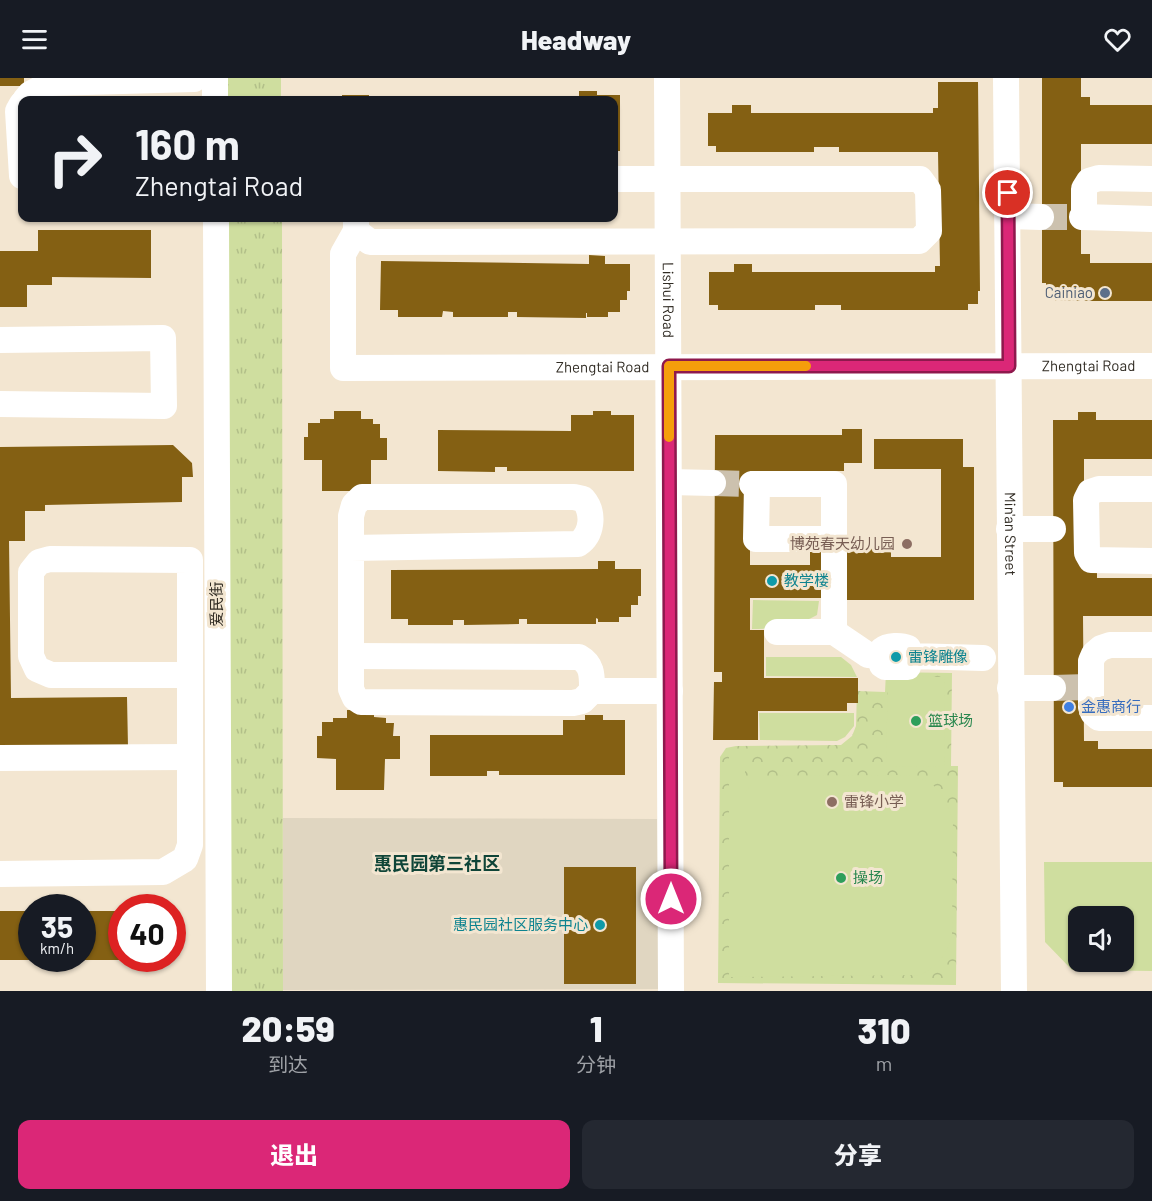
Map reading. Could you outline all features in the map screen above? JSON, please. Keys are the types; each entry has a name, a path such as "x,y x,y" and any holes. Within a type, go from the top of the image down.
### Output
{"street":[{"name":"Lishui Road","path":"667,78 671,991"},
{"name":"Min'an Street","path":"1006,78 1014,991"},
{"path":"28,96 51,83 199,84 211,96"},
{"path":"1152,179 1100,178 1089,181 1084,189 1083,217 1152,219"},
{"path":"356,224 370,242 919,241 929,231 928,190 920,179 618,179"},
{"path":"1008,216 1041,217"},
{"name":"爱民街","path":"216,222 219,991"},
{"name":"Zhengtai Road","path":"356,224 343,254 343,368 1152,366"},
{"path":"0,340 163,338 164,406 0,404"},
{"path":"670,482 713,483"},
{"path":"834,539 756,539 754,484 834,484 834,539 834,632"},
{"path":"1152,489 1099,489 1090,492 1086,500 1085,529 1087,553 1091,560 1152,561"},
{"path":"351,548 578,544 585,540 590,532 590,512 583,499 574,497 362,497 354,506 351,516 351,548 352,656 351,689 354,698 361,702 573,704 582,701 592,691 670,691"},
{"path":"1009,529 1053,529"},
{"path":"0,874 164,872 184,859 190,845 190,675 190,560 50,559 39,562 31,572 30,656 37,669 51,675 190,675"},
{"path":"777,632 834,632 868,655 882,656 882,650 886,646 905,646 910,656 983,658"},
{"path":"1152,645 1110,645 1101,648 1091,661 1088,687 1093,713 1100,718 1152,718"},
{"path":"352,656 579,657 587,662 592,672 592,691"},
{"path":"1010,688 1053,688"},
{"path":"190,711 218,710"},
{"path":"0,758 190,757"}],"shaded area":[{"path":"283,818 657,819 660,989 283,990"}],"green space":[{"path":"226,78 281,78 281,96 226,96"},
{"path":"226,222 282,222 283,991 229,991"},
{"path":"753,600 819,601 817,615 810,619 786,626 752,629"},
{"path":"766,657 841,657 851,665 857,677 766,676"},
{"name":"操场","path":"886,672 952,673 951,766 958,766 956,985 718,983 720,757 726,748 736,746 841,745 852,736 856,726 857,691 885,692"},
{"name":"篮球场","path":"888,676 945,677 944,767 886,766"},
{"path":"759,713 854,713 854,726 845,737 837,741 760,740"},
{"name":"操场","path":"729,753 745,753 745,793 752,783 766,776 906,775 930,782 942,794 953,819 952,937 944,955 936,964 920,975 729,977"},
{"path":"1044,862 1152,862 1152,971 1134,971 1134,906 1068,906 1068,966 1045,942"}],"building":[{"path":"0,78 24,78 24,86 0,86"},
{"path":"1042,78 1081,78 1081,97 1090,97 1090,105 1152,105 1152,144 1081,144 1081,254 1090,254 1090,263 1152,263 1152,301 1055,301 1055,295 1046,295 1046,283 1042,283"},
{"path":"938,82 978,82 980,291 978,291 978,304 968,304 968,310 841,310 841,305 815,305 815,310 718,310 718,305 709,305 709,272 734,272 734,264 752,264 752,272 935,272 935,266 940,266 938,152 839,152 839,147 814,147 814,152 716,152 716,146 708,146 708,113 732,113 732,105 751,105 751,113 933,113 933,108 938,108"},
{"path":"579,91 597,91 597,95 620,95 620,151 618,151 618,96 579,96"},
{"path":"342,95 369,95 369,96"},
{"path":"38,230 151,230 151,278 52,277 52,285 27,285 27,307 0,307 0,251 38,251"},
{"path":"589,255 605,256 605,264 630,264 630,291 627,291 627,300 620,300 620,312 608,312 608,317 587,317 586,313 586,318 517,317 517,312 508,312 508,317 453,317 453,312 443,311 442,317 398,317 398,310 380,310 381,261 589,264"},
{"path":"334,411 361,411 361,419 373,419 373,424 380,424 380,438 387,438 387,460 371,460 371,491 322,491 322,460 304,460 304,437 308,437 308,423 320,423 320,419 334,419"},
{"path":"593,411 611,411 611,415 634,415 634,471 507,471 507,467 495,467 495,472 438,471 438,430 571,431 571,415 593,415"},
{"path":"1078,412 1096,412 1096,420 1152,420 1152,459 1084,459 1084,570 1097,570 1097,578 1152,578 1152,616 1083,616 1084,741 1098,741 1098,749 1152,749 1152,787 1063,787 1063,782 1054,782 1053,420 1078,420"},
{"name":"教学楼","path":"842,429 862,429 862,463 844,463 844,471 750,471 750,565 810,565 810,551 830,552 830,598 750,598 750,630 764,630 764,678 858,678 858,703 847,703 847,711 758,711 758,740 713,740 714,682 722,682 722,672 714,672 715,435 842,435"},
{"name":"教学楼","path":"874,439 963,439 963,467 974,467 974,600 845,600 845,547 891,547 891,557 941,557 941,469 874,469"},
{"path":"173,445 192,463 193,477 182,477 182,502 45,505 45,511 25,511 25,541 9,541 11,698 127,697 128,747 0,748 0,447"},
{"path":"598,561 615,561 615,569 641,569 641,596 638,596 638,605 631,605 631,617 619,617 619,622 598,622 596,618 596,624 527,624 527,619 519,619 519,624 464,625 464,620 453,620 453,625 408,625 408,619 391,619 391,570 598,569"},
{"path":"347,710 374,710 374,717 386,718 386,723 394,723 393,736 400,736 400,759 385,759 384,790 336,790 336,759 317,758 317,736 322,736 322,722 333,722 333,718 347,718"},
{"path":"585,715 603,715 603,720 625,720 625,775 499,775 499,771 487,771 487,776 430,776 430,735 563,735 563,720 585,720"},
{"name":"惠民园社区服务中心","path":"564,867 636,867 636,984 564,984"},
{"path":"0,911 18,911 18,960 0,960"},
{"path":"96,911 108,911 108,960 96,960"}],"tunnel":[{"path":"1041,217 1082,217"},
{"path":"713,483 752,484"},
{"path":"1053,688 1085,687"}],"slow traffic":[{"path":"669,437 669,366 806,366"}],"place":[{"name":"Cainiao","path":"1105,293"},
{"name":"博苑春天幼儿园","path":"907,544"},
{"name":"教学楼","path":"772,581"},
{"name":"雷锋雕像","path":"896,657"},
{"name":"金惠商行","path":"1069,707"},
{"name":"篮球场","path":"916,721"},
{"name":"雷锋小学","path":"832,802"},
{"name":"操场","path":"841,878"},
{"name":"惠民园社区服务中心","path":"600,925"}],"district":[{"name":"惠民园第三社区","path":"437,864"}],"route":[{"path":"671,899 669,366 1009,366 1008,193"}]}
